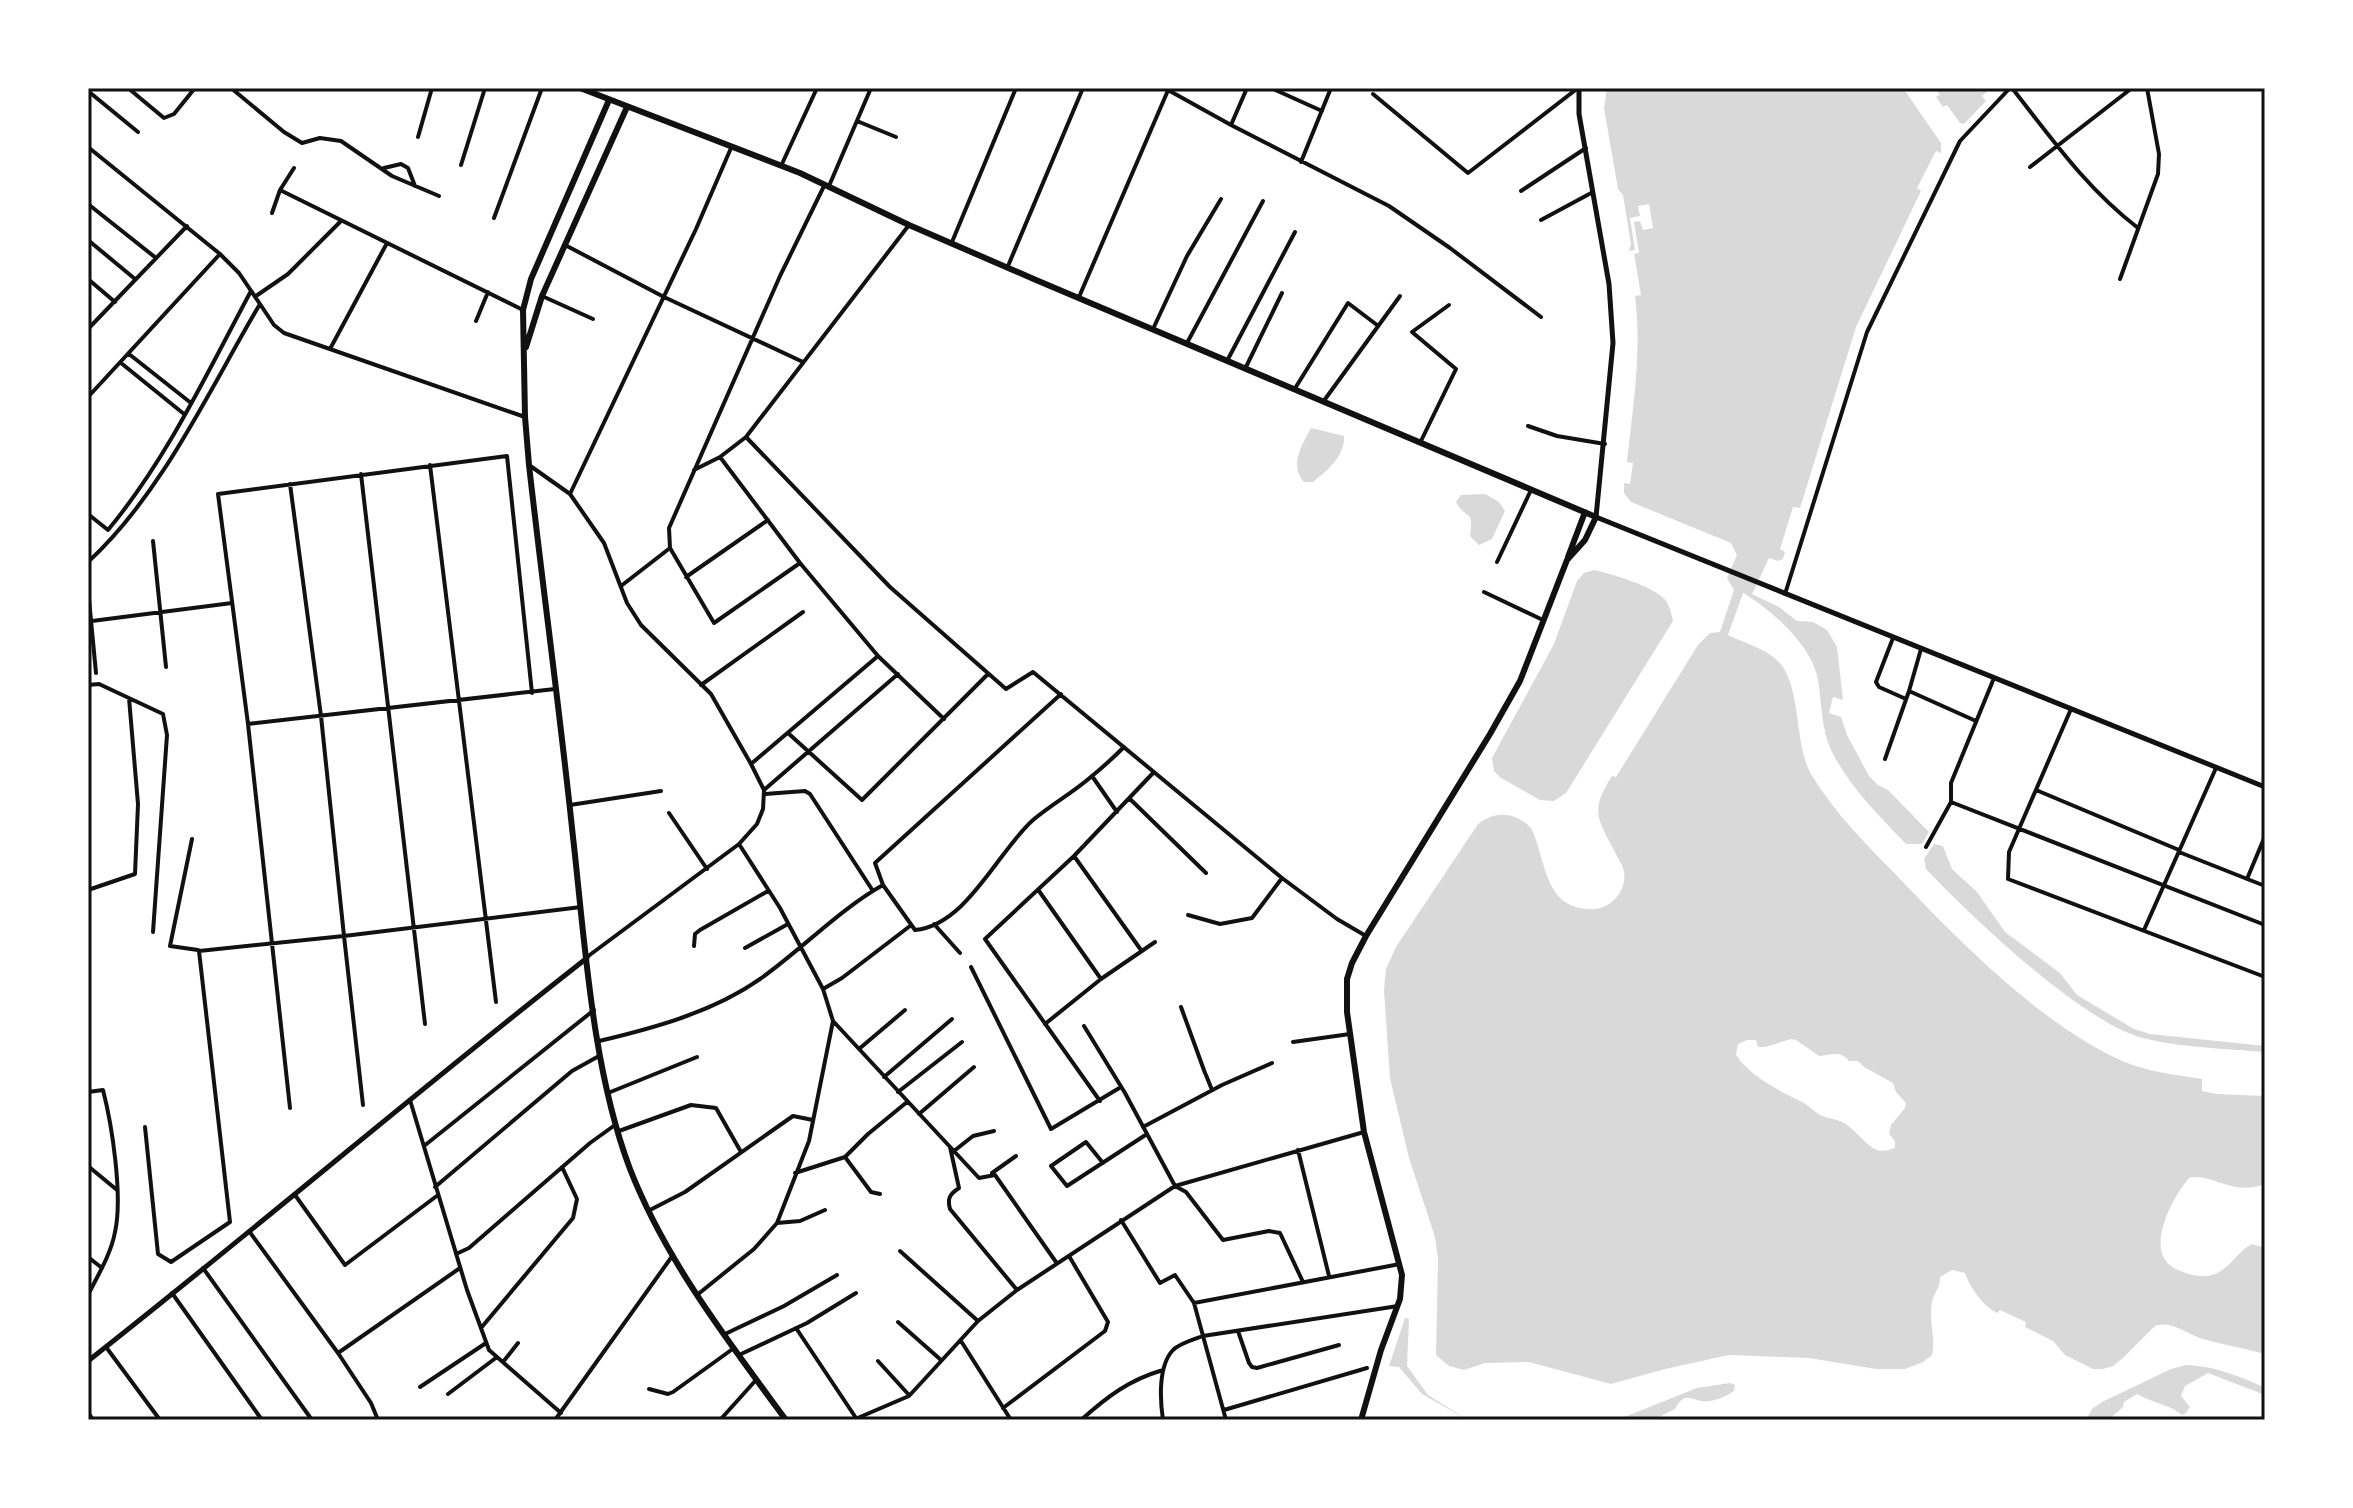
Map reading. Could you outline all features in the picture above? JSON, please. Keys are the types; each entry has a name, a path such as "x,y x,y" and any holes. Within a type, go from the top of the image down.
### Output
{"main road":[{"path":"582,88 715,138 731,148 827,185 909,225 1596,517 1585,540 1567,560"},
{"path":"609,100 531,279 523,310 529,465 594,1010 608,1093 630,1168 648,1211 697,1295 786,1420"},
{"path":"525,350 542,296 627,107"},
{"path":"549,237 565,245"},
{"path":"1361,1420 1381,1350 1398,1306 1402,1275 1364,1132 1350,1034 1347,979 1366,936 1520,681 1585,512"}],"street":[{"path":"128,88 164,118 174,114 195,88"},
{"path":"231,88 302,143 320,138 341,141 415,186 439,196"},
{"path":"418,137 432,88"},
{"path":"461,165 485,88"},
{"path":"494,218 542,88"},
{"path":"781,166 817,88"},
{"path":"800,563 714,623 670,548 669,528 753,336 871,88"},
{"path":"952,242 1016,88"},
{"path":"1008,266 1083,88"},
{"path":"1231,125 1247,88"},
{"path":"1271,88 1322,111"},
{"path":"1301,162 1331,88"},
{"path":"1373,94 1468,173 1578,88"},
{"path":"1578,88 1579,114 1609,284 1613,343 1596,517 2265,787"},
{"path":"1785,594 1867,332 1960,141 2011,88 2107,204 2138,228"},
{"path":"2030,167 2132,88"},
{"path":"2120,279 2158,174 2159,154 2147,88"},
{"path":"1079,297 1168,89 1389,206 1541,317"},
{"path":"88,91 138,132"},
{"path":"857,121 896,137"},
{"path":"88,147 220,254 256,297 274,325 284,333 525,417"},
{"path":"570,494 731,148"},
{"path":"1521,191 1586,148"},
{"path":"384,168 401,164 408,168 415,186"},
{"path":"272,213 280,190 294,168"},
{"path":"280,190 523,310"},
{"path":"1541,220 1593,192"},
{"path":"1153,329 1187,256 1221,199"},
{"path":"1187,344 1263,201"},
{"path":"88,204 156,258"},
{"path":"256,297 288,274 341,221"},
{"path":"694,470 720,457 746,437 909,225"},
{"path":"88,329 187,226"},
{"path":"1227,361 1295,232"},
{"path":"88,240 136,280"},
{"path":"330,349 387,243"},
{"path":"565,245 664,297 803,362"},
{"path":"88,397 220,254"},
{"path":"88,279 115,302"},
{"path":"88,514 108,530 132,501 185,414 251,291"},
{"path":"476,321 488,292"},
{"path":"1245,369 1282,293"},
{"path":"542,296 593,319"},
{"path":"1323,402 1400,296"},
{"path":"1294,390 1348,303 1377,325"},
{"path":"88,562 112,540 139,507 260,304"},
{"path":"1420,443 1456,369 1412,332 1449,305"},
{"path":"129,354 191,403"},
{"path":"121,363 185,414"},
{"path":"1528,426 1557,436 1605,444"},
{"path":"746,437 890,587 1006,689 1033,672 1282,878 1337,919 1366,936"},
{"path":"290,1108 248,724 218,494 507,456 532,693"},
{"path":"720,457 800,563 878,656 944,719"},
{"path":"430,465 496,1002"},
{"path":"88,1361 587,957 739,844 757,824 763,809 764,792 711,694 641,625 627,603 604,543 570,494 529,465"},
{"path":"361,474 425,1024"},
{"path":"290,484 321,716 363,1105"},
{"path":"1497,562 1531,490"},
{"path":"686,577 768,520"},
{"path":"153,541 166,667"},
{"path":"621,586 670,548"},
{"path":"88,589 96,673"},
{"path":"1484,592 1544,620"},
{"path":"92,621 232,603"},
{"path":"701,685 803,612"},
{"path":"1893,638 1876,682 1879,687 1906,699"},
{"path":"1885,759 1921,649"},
{"path":"751,764 878,656"},
{"path":"764,792 898,674"},
{"path":"788,733 862,800 988,674"},
{"path":"1926,847 1951,802 1951,783 1994,678"},
{"path":"88,685 99,684 163,714 167,735 153,932"},
{"path":"248,724 555,689"},
{"path":"1909,691 1976,721"},
{"path":"1061,694 878,859 875,867 883,885 910,926 915,930 934,924 966,902 1034,819 1125,747"},
{"path":"88,890 135,874 138,804 129,698"},
{"path":"2071,709 2009,852 2008,879 2265,977"},
{"path":"2144,930 2217,767"},
{"path":"1100,1101 985,939 1039,891 1154,772"},
{"path":"1092,776 1117,812"},
{"path":"2036,790 2265,886"},
{"path":"570,805 661,791"},
{"path":"764,792 805,791 810,794 873,891"},
{"path":"1130,799 1206,873"},
{"path":"1951,802 2265,925"},
{"path":"669,813 707,869"},
{"path":"2247,879 2265,836"},
{"path":"192,839 170,946 199,951 581,907"},
{"path":"739,844 789,924 823,989 833,1021 979,1178 1016,1156"},
{"path":"1074,856 1141,950"},
{"path":"1188,915 1220,924 1252,918 1282,878"},
{"path":"599,1041 658,1027 757,981 883,885"},
{"path":"694,946 695,934 700,930 769,891"},
{"path":"1039,891 1101,979"},
{"path":"745,948 789,924"},
{"path":"934,924 960,953"},
{"path":"823,989 910,926"},
{"path":"1045,1024 1101,979 1155,942"},
{"path":"145,1127 158,1254 171,1262 230,1222 199,951"},
{"path":"971,967 1051,1129 1121,1087"},
{"path":"1181,1007 1212,1090"},
{"path":"424,1146 594,1010"},
{"path":"859,1049 905,1010"},
{"path":"884,1077 952,1019"},
{"path":"697,1295 754,1249 777,1223 809,1141 833,1021"},
{"path":"1084,1026 1175,1186 1186,1192 1223,1240 1269,1231 1280,1233 1303,1282"},
{"path":"1293,1042 1350,1034"},
{"path":"898,1092 962,1042"},
{"path":"435,1187 572,1071 601,1054"},
{"path":"608,1093 697,1057"},
{"path":"1143,1127 1212,1090 1272,1063"},
{"path":"919,1114 974,1067"},
{"path":"88,1092 103,1090 117,1190 116,1230 88,1295"},
{"path":"410,1098 460,1268 489,1350 561,1413"},
{"path":"795,1173 845,1157 907,1102"},
{"path":"456,1254 469,1248 562,1167 618,1128 691,1105 716,1108 741,1152"},
{"path":"648,1211 685,1192 793,1116 813,1120"},
{"path":"954,1151 973,1136 994,1131"},
{"path":"796,1328 855,1419 909,1396 978,1321 1017,1290 1175,1186 1364,1132"},
{"path":"1103,1163 1086,1142 1051,1166 1064,1186 1103,1163 1147,1134"},
{"path":"949,1145 959,1188 950,1194 950,1209 1017,1290"},
{"path":"1298,1150 1329,1277"},
{"path":"845,1157 871,1192 880,1194"},
{"path":"88,1166 117,1190"},
{"path":"481,1328 573,1218 577,1199 562,1167"},
{"path":"990,1174 995,1175 1057,1263"},
{"path":"295,1195 345,1265 438,1195"},
{"path":"777,1223 800,1221 825,1210"},
{"path":"1121,1220 1160,1283 1175,1275 1194,1303 1226,1420"},
{"path":"249,1231 338,1353 371,1403 378,1420"},
{"path":"900,1251 978,1321"},
{"path":"555,1420 673,1255"},
{"path":"1003,1408 1105,1331 1108,1322 1068,1255"},
{"path":"88,1257 102,1268"},
{"path":"1194,1303 1400,1264"},
{"path":"203,1268 312,1420"},
{"path":"338,1353 460,1268"},
{"path":"725,1334 784,1306 837,1275"},
{"path":"172,1293 262,1420"},
{"path":"739,1355 796,1328 856,1293"},
{"path":"1163,1420 1160,1405 1163,1370 1174,1349 1203,1336 1398,1306"},
{"path":"898,1322 942,1361"},
{"path":"1238,1331 1249,1363 1257,1368 1339,1345"},
{"path":"961,1341 1011,1420"},
{"path":"420,1387 486,1343"},
{"path":"503,1362 518,1343"},
{"path":"106,1347 160,1420"},
{"path":"649,1389 668,1394 673,1392 734,1348"},
{"path":"448,1394 497,1357"},
{"path":"878,1361 909,1396"},
{"path":"1224,1410 1367,1368"},
{"path":"1081,1420 1108,1397 1138,1378 1163,1370"},
{"path":"720,1420 756,1380"},
{"path":"88,1412 93,1420"}],"shaded area":[{"path":"1607,88 1903,88 1941,143 1941,153 1936,151 1917,188 1921,191 1856,327 1800,508 1793,507 1780,549 1785,552 1783,559 1769,558 1752,594 1779,607 1797,621 1813,622 1827,630 1837,647 1843,700 1833,697 1829,713 1841,717 1869,776 1888,790 1929,832 1922,844 1906,844 1866,801 1839,765 1826,735 1814,667 1789,630 1743,593 1728,635 1767,653 1782,666 1793,694 1805,760 1831,803 1925,905 2006,982 2065,1028 2125,1062 2153,1071 2202,1079 2202,1091 2265,1096 2265,1184 2242,1188 2206,1178 2189,1178 2168,1212 2161,1240 2167,1263 2200,1276 2221,1271 2252,1244 2265,1248 2265,1354 2162,1325 2155,1326 2113,1366 2093,1369 2065,1355 2053,1341 2025,1327 2026,1322 2000,1310 1997,1313 1992,1310 1978,1296 1965,1273 1952,1270 1940,1277 1932,1302 1932,1355 1905,1369 1876,1369 1809,1358 1729,1355 1611,1384 1529,1362 1485,1363 1464,1370 1449,1366 1436,1355 1438,1259 1435,1237 1409,1158 1390,1078 1384,990 1386,969 1396,947 1478,824 1492,816 1512,816 1531,828 1552,886 1567,903 1595,909 1606,906 1616,898 1623,886 1624,872 1600,821 1601,797 1698,645 1710,633 1720,632 1734,590 1727,578 1737,555 1731,543 1631,502 1624,493 1624,483 1630,484 1633,463 1627,462 1637,358 1635,296 1641,295 1634,254 1639,253 1634,222 1640,221 1643,230 1653,228 1649,204 1638,206 1640,216 1630,218 1635,250 1629,251 1631,244 1623,195 1618,189 1604,108","holes":["1747,1040 1756,1040 1758,1047 1796,1040 1819,1056 1839,1054 1849,1061 1858,1061 1893,1083 1906,1103 1891,1125 1889,1134 1895,1141 1895,1148 1881,1151 1873,1148 1844,1123 1820,1115 1765,1082 1736,1055 1738,1044"]},
{"path":"1935,88 1991,88 1982,96 1986,101 1964,124 1947,105 1943,107 1936,97 1940,95"},
{"path":"1311,428 1344,436 1344,443 1330,467 1313,482 1304,482 1297,462"},
{"path":"1485,494 1499,502 1505,511 1492,539 1479,545 1470,536 1470,518 1456,502 1461,495"},
{"path":"1594,570 1630,580 1656,593 1666,602 1673,621 1566,793 1554,801 1540,800 1501,778 1494,771 1492,758 1554,644 1577,581 1584,573"},
{"path":"1934,844 1943,846 1952,869 1977,892 2005,932 2060,973 2077,995 2134,1029 2150,1034 2265,1046 2265,1052 2143,1038 2089,1011 1998,939 1926,869 1924,859"},
{"path":"1405,1318 1409,1319 1407,1366 1428,1395 1468,1420 1422,1394 1399,1367 1389,1366"},
{"path":"2186,1365 2207,1367 2236,1376 2265,1388 2265,1395 2208,1373 2185,1386 2181,1396 2190,1407 2182,1415 2137,1394 2124,1402 2123,1407 2108,1420 2086,1420 2092,1409 2102,1402"},
{"path":"1735,1385 1734,1391 1719,1399 1703,1401 1686,1398 1675,1409 1653,1420 1617,1420 1697,1388"}]}
